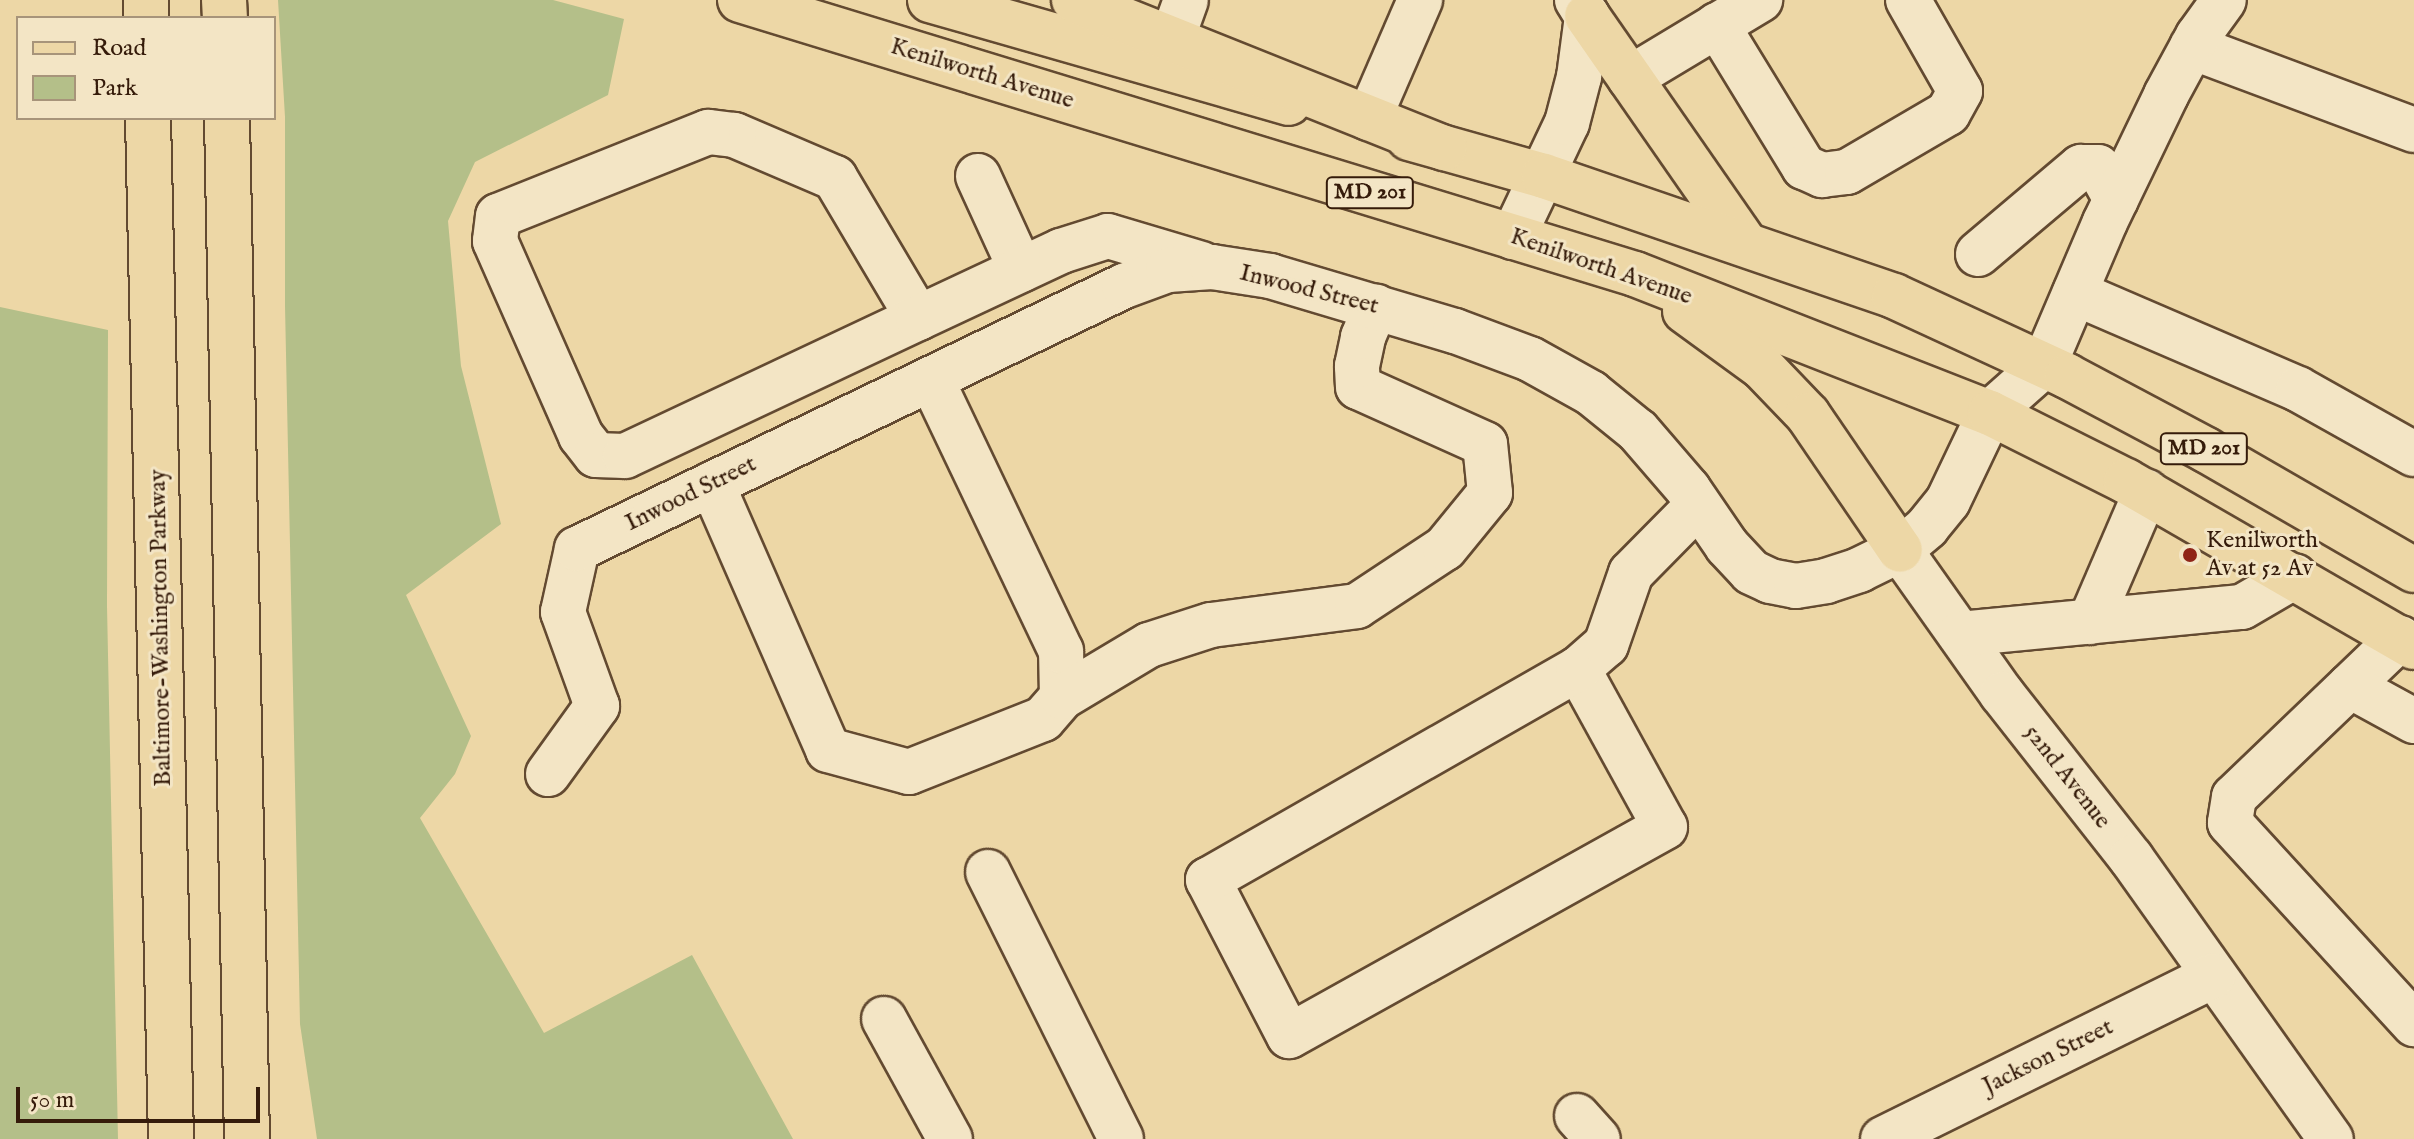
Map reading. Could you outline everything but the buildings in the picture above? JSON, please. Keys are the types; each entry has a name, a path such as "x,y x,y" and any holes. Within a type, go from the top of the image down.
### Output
{"main road":[{"name":"Kenilworth Avenue","path":"740,0 1635,274 1990,413 2146,492 2407,642"},
{"name":"MD 201","path":"930,0 1544,176 1894,296 2044,365 2206,450 2414,570"},
{"path":"1074,0 1179,19 1369,118 1444,148"},
{"path":"1582,8 1745,243"},
{"name":"Baltimore-Washington Parkway","path":"148,120 171,1139"},
{"path":"227,120 247,1139"},
{"path":"1635,274 1762,367 1808,415 1900,550"}],"street":[{"path":"1369,118 1420,0"},
{"path":"1630,78 1760,0"},
{"path":"1717,25 1804,167 1822,175 1847,172 1948,113 1960,91 1908,0"},
{"path":"1900,550 1927,527 1948,501 1990,413 2044,365 2116,199 2192,47 2224,0"},
{"path":"1513,237 1567,123 1579,77 1582,8"},
{"path":"2192,47 2414,130"},
{"path":"918,318 835,178 734,135 708,132 498,216 495,241 581,436 596,455 625,456 1061,251 1108,236 1212,267"},
{"path":"1978,254 2081,167 2098,167 2116,199"},
{"path":"978,176 1021,270"},
{"name":"Inwood Street","path":"548,774 597,706 563,612 577,549 1124,286 1168,270 1212,267 1270,276 1455,331 1530,359 1591,393 1638,431 1735,554 1751,572 1770,581 1796,586 1826,581 1900,550"},
{"path":"2075,293 2298,389 2414,454"},
{"path":"712,484 828,750 909,772 1043,719 1062,697 1149,645 1211,625 1357,606 1445,548 1490,493 1485,444 1358,387 1357,366 1363,337 1376,307"},
{"path":"931,379 1061,651 1062,697"},
{"path":"2090,622 2146,492"},
{"path":"1578,669 1665,827 1289,1036 1208,880 1578,669 1606,645 1631,573 1698,505"},
{"name":"52nd Avenue","path":"1900,550 2002,694 2131,858 2331,1139"},
{"path":"1960,634 2242,607 2295,576"},
{"path":"2407,642 2350,686 2234,797 2230,823 2414,1024"},
{"path":"2350,686 2414,721"},
{"path":"988,872 1121,1139"},
{"name":"Jackson Street","path":"1883,1139 2213,976"},
{"path":"884,1019 950,1139"}],"green space":[{"path":"278,0 553,0 624,19 608,95 475,162 448,221 461,366 501,524 406,595 471,736 455,774 420,818 544,1033 692,955 793,1139 317,1139 300,1024 285,306 285,117"},
{"path":"0,307 108,330 107,606 118,1139 0,1139"}],"place":[{"name":"Kenilworth Av at 52 Av","path":"2190,555"}]}
